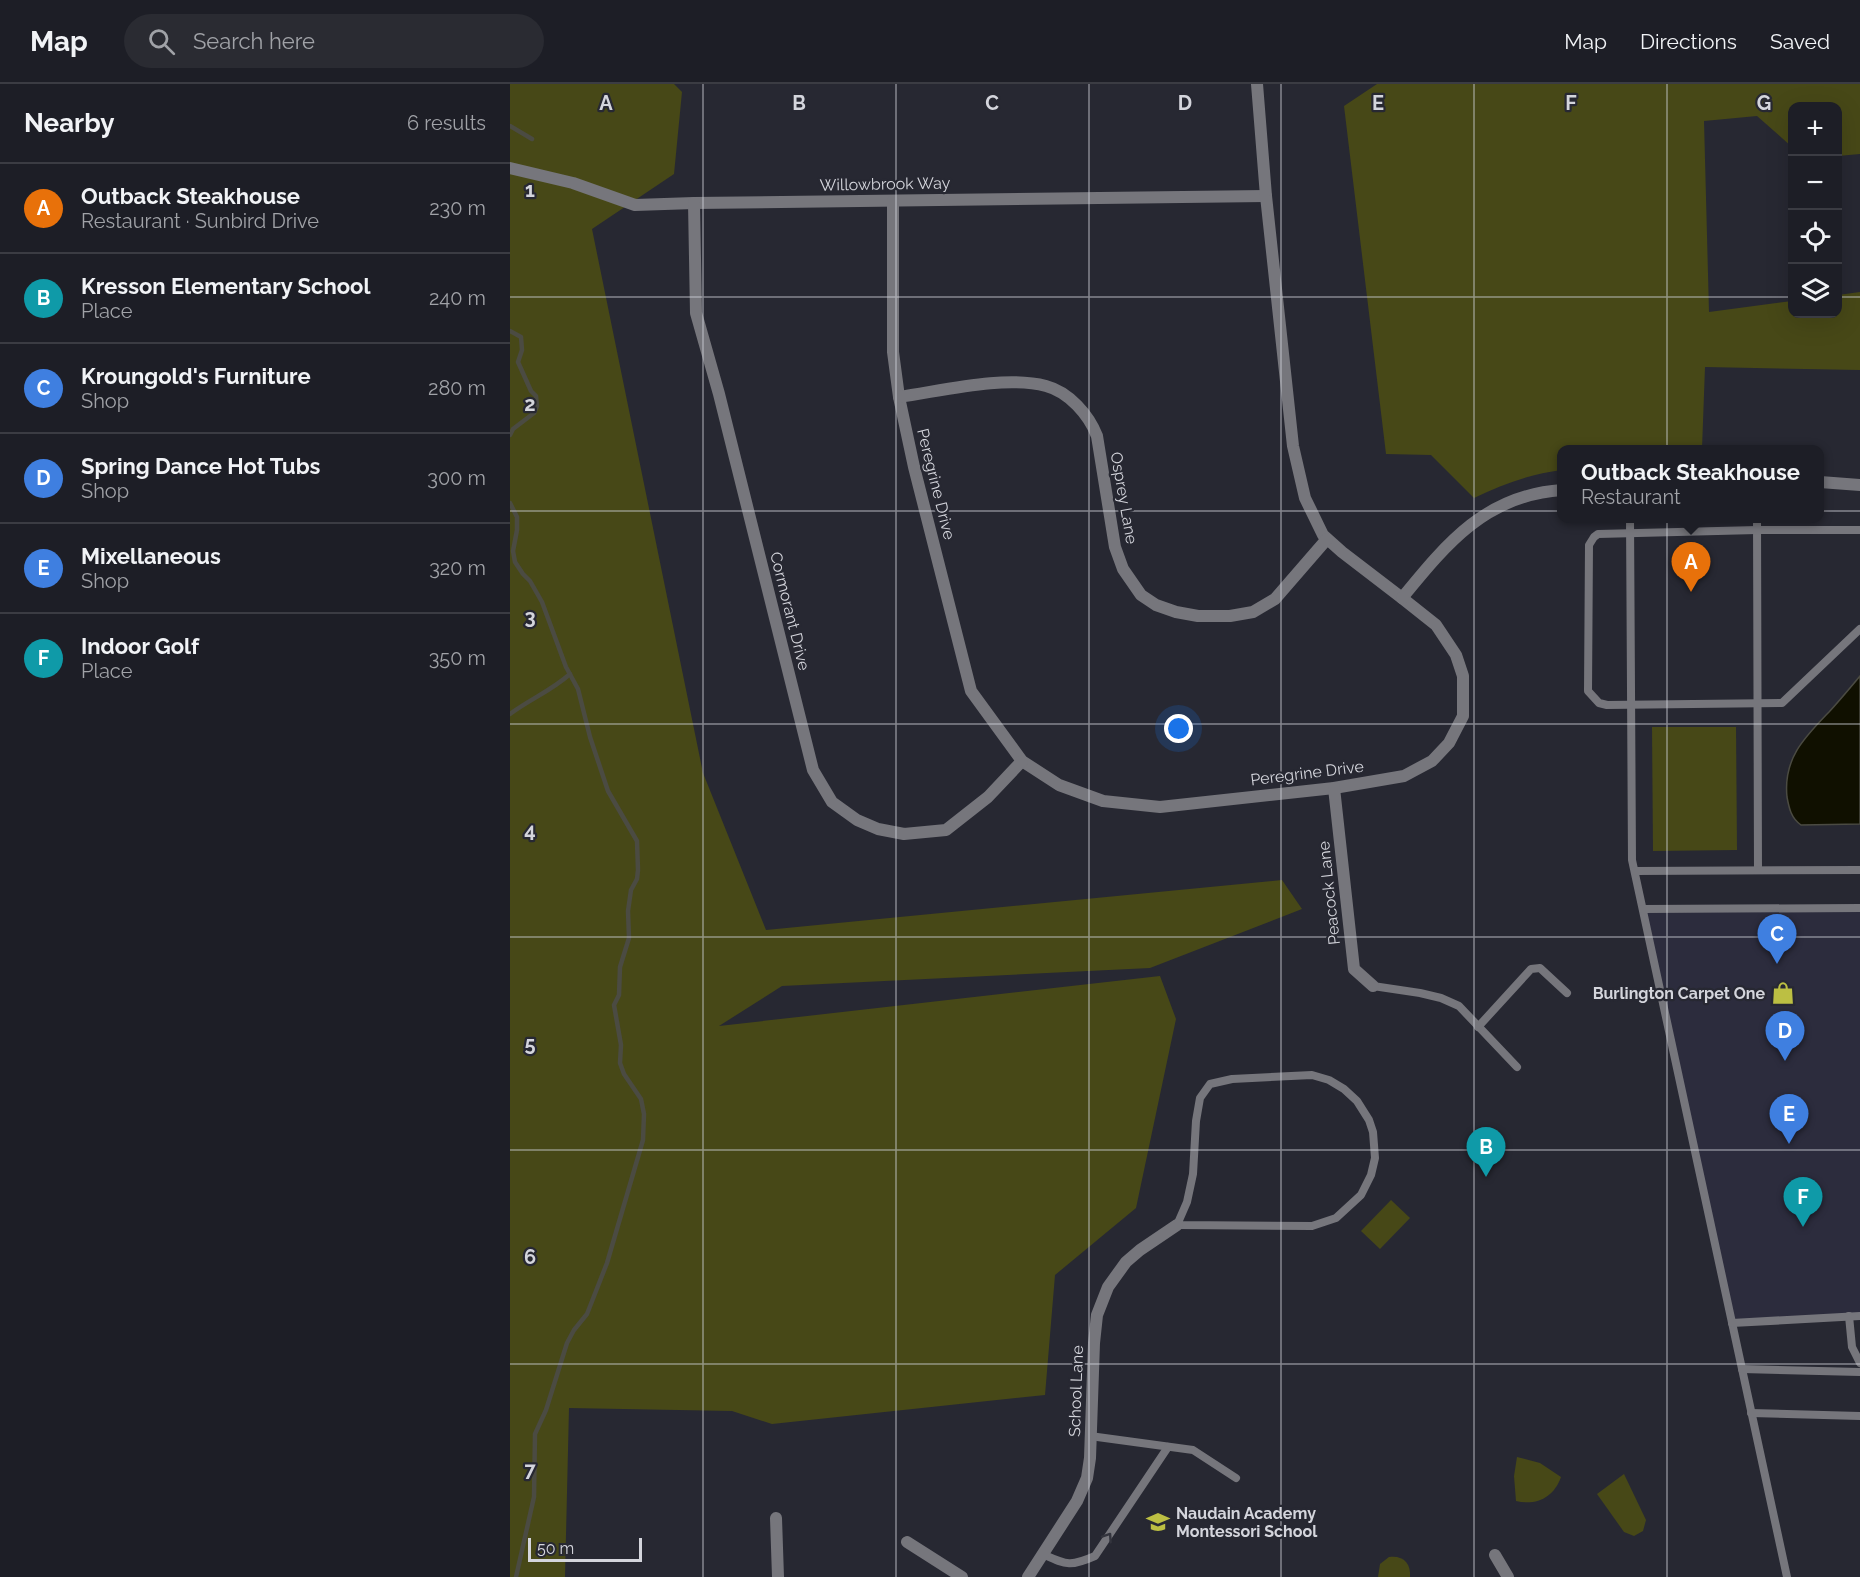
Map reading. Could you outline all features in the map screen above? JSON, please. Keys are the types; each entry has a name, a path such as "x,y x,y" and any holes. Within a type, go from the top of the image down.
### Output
{"street":[{"name":"Peregrine Drive","path":"893,201 893,352 899,397 917,478 971,692 1022,761 1059,785 1103,801 1160,807 1334,788 1404,776 1432,761 1449,743 1463,716 1463,676 1456,655 1436,625 1327,539 1305,498 1293,446 1266,196 1257,84"},
{"name":"Willowbrook Way","path":"510,168 573,183 635,205 1266,196"},
{"name":"Cormorant Drive","path":"694,203 696,314 719,394 813,770 832,802 857,820 878,829 904,834 946,830 988,797 1022,761"},
{"name":"Osprey Lane","path":"899,397 996,383 1022,383 1057,390 1073,402 1092,422 1097,436 1114,547 1123,569 1142,595 1156,605 1176,612 1198,616 1230,616 1253,612 1275,599 1327,539"},
{"path":"1824,482 1860,485"},
{"path":"1402,597 1437,555 1481,516 1530,495 1557,491"},
{"name":"Peacock Lane","path":"1334,788 1354,969 1372,986"},
{"name":"School Lane","path":"1028,1577 1077,1501 1087,1478 1097,1315 1108,1287 1126,1262 1177,1225"},
{"path":"776,1518 778,1577"},
{"path":"907,1542 962,1577"},
{"path":"1495,1555 1508,1577"}],"lane":[{"path":"1630,523 1632,860 1787,1577"},
{"path":"1757,523 1758,870"},
{"path":"1860,530 1598,534 1589,545 1588,691 1599,703 1607,705 1782,703 1860,629"},
{"path":"1635,871 1860,870"},
{"path":"1643,909 1860,908"},
{"path":"1478,1027 1531,969 1540,968 1567,993"},
{"path":"1372,986 1420,993 1441,998 1459,1006 1517,1067"},
{"path":"1312,1075 1344,1089 1357,1101 1369,1120 1373,1132 1375,1158 1371,1175 1361,1195 1336,1218 1312,1226 1177,1225 1187,1202 1193,1174 1196,1121 1200,1098 1210,1084 1232,1079 1312,1075"},
{"path":"1849,1316 1852,1347 1860,1363"},
{"path":"1732,1323 1860,1316"},
{"path":"1742,1370 1860,1372"},
{"path":"1751,1413 1860,1416"},
{"path":"1090,1436 1193,1450 1236,1478"},
{"path":"1042,1554 1064,1564 1079,1563 1095,1556 1168,1447"}],"shaded area":[{"path":"510,84 674,84 682,92 674,174 592,229 703,773 766,930 1282,880 1302,909 1150,968 782,986 719,1026 1160,976 1176,1019 1136,1208 1055,1275 1045,1395 772,1424 732,1411 569,1408 565,1577 510,1577"},
{"path":"1377,84 1860,84 1860,154 1842,156 1842,102 1788,102 1788,143 1757,116 1704,121 1709,312 1788,302 1788,318 1842,318 1842,294 1860,292 1860,370 1705,367 1702,445 1557,445 1557,471 1517,480 1474,498 1431,455 1386,454 1344,106"},
{"path":"1860,676 1860,824 1801,825 1793,816 1787,797 1788,771 1792,760 1812,730"},
{"path":"1652,727 1736,727 1737,850 1653,851"},
{"path":"1860,908 1860,1316 1732,1323 1643,909"},
{"path":"1391,1200 1410,1218 1380,1249 1361,1231"},
{"path":"1517,1457 1540,1463 1561,1477 1549,1495 1538,1501 1516,1501 1514,1476"},
{"path":"1624,1474 1646,1520 1643,1531 1634,1536 1624,1532 1597,1494"},
{"path":"1389,1557 1398,1557 1405,1561 1410,1577 1378,1577 1380,1564"}],"waterway":[{"path":"510,126 532,139"},
{"path":"510,331 521,337 522,350 518,362 531,391 536,396 537,406 534,413 513,429 510,435"},
{"path":"510,503 517,517 513,551 515,562 530,581 542,602 566,667 578,689 590,737 608,791 637,841 638,870 637,879 631,890 628,911 629,938 620,967 619,995 614,1005 621,1045 620,1063 624,1074 641,1099 644,1114 643,1140 607,1263 587,1314 567,1343 546,1410 535,1434 534,1497 516,1577"},
{"path":"510,714 570,674"}],"place":[{"name":"Outback Steakhouse","path":"1691,592"},
{"name":"Kroungold's Furniture","path":"1777,964"},
{"name":"Burlington Carpet One","path":"1783,993"},
{"name":"Spring Dance Hot Tubs","path":"1785,1061"},
{"name":"Mixellaneous","path":"1789,1144"},
{"name":"Kresson Elementary School","path":"1486,1177"},
{"name":"Indoor Golf","path":"1803,1227"},
{"name":"Naudain Academy Montessori School","path":"1158,1522"}]}
